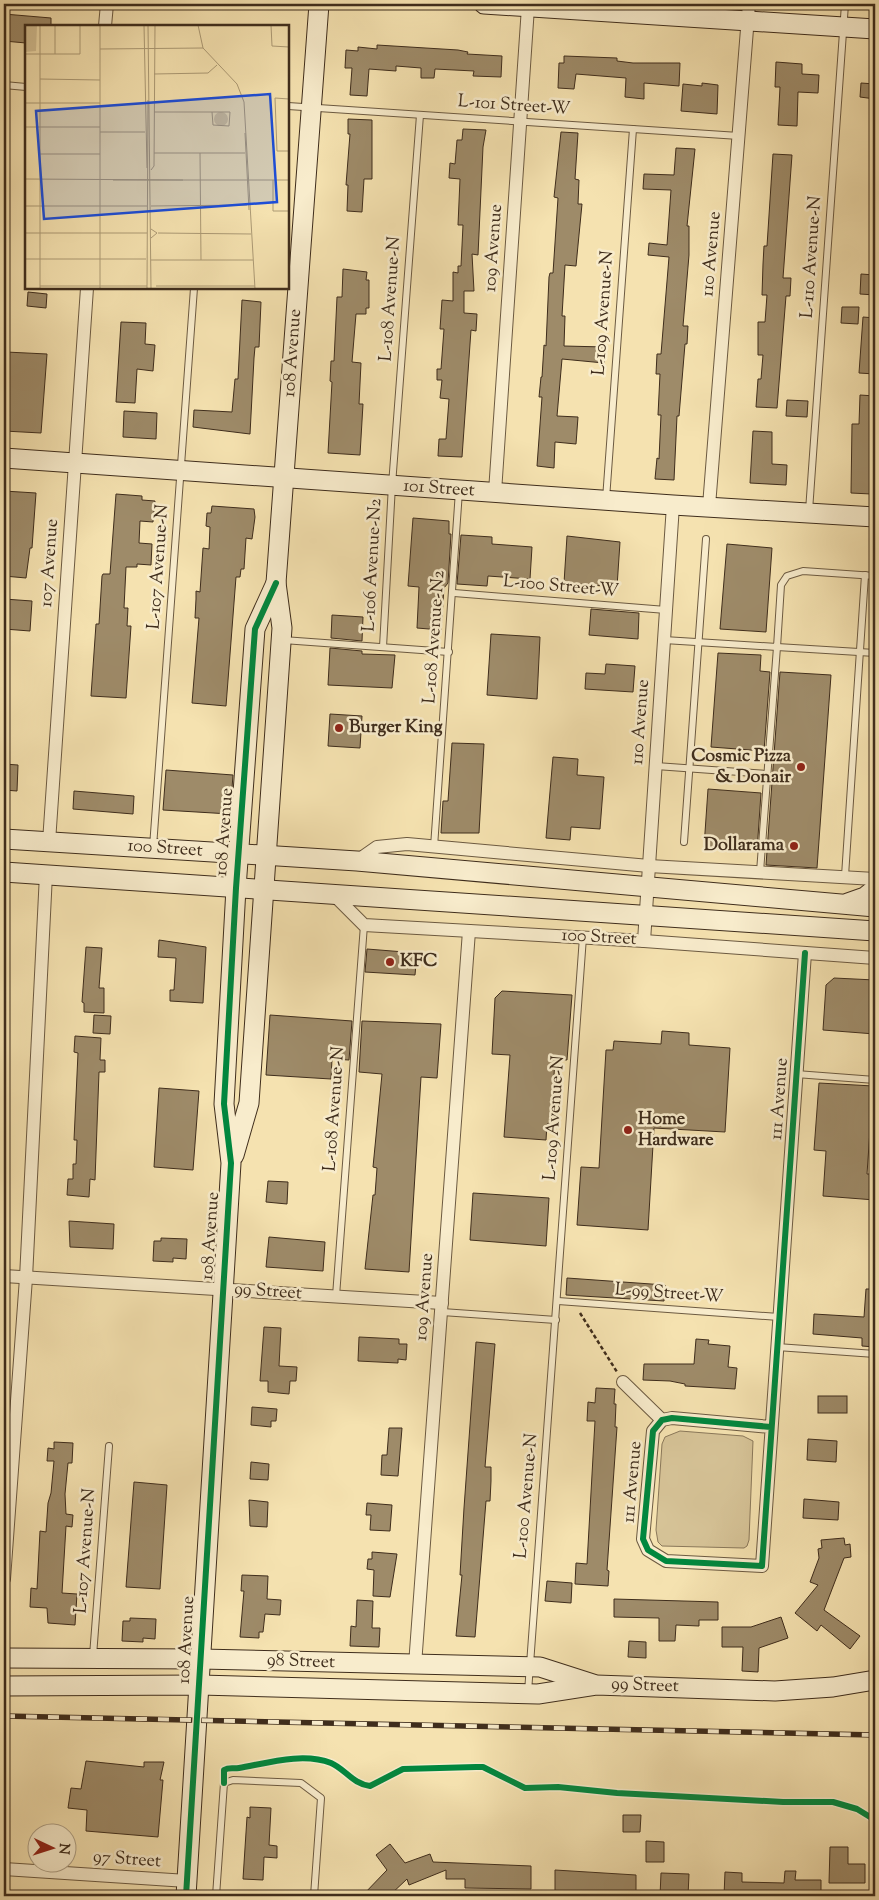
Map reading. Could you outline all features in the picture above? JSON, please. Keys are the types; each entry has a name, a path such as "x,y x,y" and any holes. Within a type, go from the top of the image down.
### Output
{"street":[{"path":"105,25 107,4"},
{"name":"108 Avenue","path":"231,1163 249,1104 282,628 276,583 319,4"},
{"path":"484,4 528,7 748,12 844,26 875,28"},
{"name":"109 Avenue","path":"495,492 528,7"},
{"name":"110 Avenue","path":"709,506 748,12"},
{"name":"107 Avenue","path":"49,842 87,289"},
{"name":"101 Street","path":"4,458 673,505 875,517"},
{"name":"110 Avenue","path":"644,941 673,505"},
{"name":"108 Avenue","path":"187,1889 231,1163 224,1104 238,854 255,630 276,583"},
{"name":"100 Street","path":"4,839 357,862 875,907"},
{"path":"357,862 377,847 407,844 649,866 875,878"},
{"name":"100 Street","path":"4,872 875,932"},
{"path":"4,1578 26,1278 46,874"},
{"path":"845,904 865,897 875,889"},
{"path":"334,895 364,925"},
{"name":"100 Street","path":"364,925 583,937 875,958"},
{"name":"109 Avenue","path":"415,1665 470,931"},
{"name":"111 Avenue","path":"771,1427 672,1418 662,1420 653,1431 643,1539 648,1550 666,1561 762,1566 805,953"},
{"name":"99 Street","path":"4,1276 336,1296 442,1308"},
{"path":"623,1382 662,1420"},
{"name":"98 Street","path":"4,1658 540,1667 596,1685"},
{"name":"99 Street","path":"415,1690 528,1693 596,1685 775,1691 833,1687 875,1680"},
{"name":"98 Street","path":"4,1686 200,1685 415,1690"},
{"name":"97 Street","path":"4,1869 187,1889"}],"lane":[{"name":"L-110 Avenue-N","path":"809,513 845,4"},
{"path":"4,85 25,87"},
{"name":"L-101 Street-W","path":"289,106 739,136"},
{"name":"L-108 Avenue-N","path":"392,485 420,114"},
{"name":"L-109 Avenue-N","path":"606,499 633,129"},
{"name":"L-107 Avenue-N","path":"153,848 194,289"},
{"name":"L-106 Avenue-N2","path":"383,647 392,485"},
{"name":"L-108 Avenue-N2","path":"434,847 454,593 459,490"},
{"path":"684,842 706,539"},
{"path":"760,872 781,585 787,576 803,571 875,576"},
{"path":"845,876 866,575"},
{"name":"L-100 Street-W","path":"454,593 666,610"},
{"path":"281,640 449,652"},
{"path":"664,640 875,654"},
{"path":"656,766 767,774"},
{"name":"L-108 Avenue-N","path":"336,1296 364,925"},
{"name":"L-109 Avenue-N","path":"558,1301 583,937"},
{"path":"796,1074 875,1080"},
{"name":"L-99 Street-W","path":"558,1301 779,1317"},
{"name":"L-100 Avenue-N","path":"528,1693 558,1301"},
{"path":"442,1308 556,1320"},
{"path":"777,1347 875,1354"},
{"name":"L-107 Avenue-N","path":"93,1659 109,1446"},
{"path":"216,1896 224,1784 233,1780 301,1783 321,1798 314,1896"}],"path":[{"path":"558,1301 581,1314 623,1382"}],"shaded area":[{"path":"680,1431 743,1436 753,1441 749,1540 744,1548 662,1546 658,1542 656,1530 662,1444 665,1437"}],"building":[{"path":"4,14 51,18 51,25 25,25 25,43 4,41"},
{"path":"377,45 458,50 468,52 467,54 502,56 501,77 473,76 474,71 435,69 434,78 421,78 421,68 396,66 396,71 369,69 367,96 350,95 352,68 345,68 346,50 358,51 358,47 377,49"},
{"path":"564,56 617,58 617,61 633,63 680,63 679,86 644,83 644,99 625,97 626,78 576,74 574,89 558,88 559,63 564,63"},
{"path":"776,62 802,64 802,74 819,75 818,93 798,92 797,126 778,125 780,87 775,87"},
{"path":"702,83 718,85 717,114 681,111 683,84 702,86"},
{"path":"861,83 875,84 875,99 860,97"},
{"path":"348,119 372,120 372,179 364,179 362,212 347,211 348,185 346,185 350,134 348,134"},
{"path":"463,129 486,130 483,147 478,255 472,254 474,291 464,291 464,313 477,314 476,331 471,330 462,457 438,456 439,439 446,439 449,399 440,398 442,380 437,380 437,369 441,369 444,329 440,329 442,300 453,301 453,272 458,273 458,266 461,266 463,225 458,225 460,179 449,178 450,163 455,164 457,140 462,140"},
{"path":"561,132 578,133 575,179 579,180 578,204 582,204 576,266 565,265 562,316 565,316 564,346 605,347 604,363 562,359 557,416 578,417 576,444 555,442 554,468 537,466 542,397 539,397 544,345 546,346 549,277 550,273 553,273 558,198 554,197"},
{"path":"676,148 695,149 687,226 689,226 689,255 683,326 688,326 687,344 685,344 679,416 677,416 674,480 655,479 657,458 659,459 661,415 658,415 660,374 656,374 657,354 661,354 669,257 648,255 649,243 667,245 671,190 643,189 644,174 674,175"},
{"path":"773,154 792,155 783,278 791,278 790,296 786,296 777,408 756,407 758,379 761,379 763,355 758,355 758,322 765,322 767,295 762,295 763,264 764,246 767,246"},
{"path":"343,269 367,272 366,280 369,280 369,308 366,308 366,314 356,314 352,362 361,363 359,404 363,404 360,455 328,453 332,382 330,381 331,361 334,361 337,297 342,297"},
{"path":"861,274 875,275 875,295 860,294"},
{"path":"28,292 47,294 46,308 27,306"},
{"path":"242,300 261,302 259,347 255,347 254,358 250,434 193,427 194,410 232,412 235,379 238,379"},
{"path":"842,307 859,307 858,324 841,323"},
{"path":"863,317 875,318 875,374 859,373"},
{"path":"121,322 146,323 145,344 155,345 153,371 137,369 135,403 116,402"},
{"path":"6,352 47,354 41,433 4,431"},
{"path":"860,395 875,396 875,444 871,494 851,493 852,424 859,424"},
{"path":"787,400 808,401 807,417 786,416"},
{"path":"124,411 157,413 156,439 123,437"},
{"path":"753,431 772,432 772,464 787,465 786,485 750,483"},
{"path":"4,491 36,493 32,548 30,548 26,578 4,576 7,520 4,520"},
{"path":"116,494 142,496 142,500 155,501 153,522 140,521 139,543 152,544 151,565 137,564 137,567 126,567 124,608 128,608 127,626 131,626 126,698 91,696 96,624 99,624 102,576 103,574 110,574"},
{"path":"212,506 254,509 255,517 252,539 246,538 244,569 241,569 240,577 236,577 226,706 192,703 199,618 195,618 196,591 200,592 203,548 209,549 210,527 206,526 207,513 211,513"},
{"path":"413,518 449,521 449,534 451,534 448,583 444,588 441,630 417,628 419,587 408,586"},
{"path":"461,535 492,537 492,544 532,547 530,579 488,576 487,586 457,584"},
{"path":"567,536 620,542 617,587 564,583"},
{"path":"727,544 772,548 766,632 720,629"},
{"path":"4,599 32,601 30,631 4,629"},
{"path":"591,609 639,613 638,639 589,635"},
{"path":"332,615 363,617 362,641 331,638"},
{"path":"491,634 540,637 537,699 487,695"},
{"path":"330,648 362,651 362,654 395,655 392,688 328,685"},
{"path":"718,653 761,655 760,671 770,672 764,751 711,747"},
{"path":"606,664 635,666 633,692 585,689 586,673 605,674"},
{"path":"780,672 831,675 817,868 766,865"},
{"path":"330,714 362,716 360,748 328,746"},
{"path":"452,743 484,744 479,833 441,833 443,801 448,801"},
{"path":"553,757 578,759 577,775 604,777 600,829 571,827 570,840 546,838"},
{"path":"4,764 18,765 17,791 4,790"},
{"path":"166,770 233,775 230,814 163,810"},
{"path":"708,789 761,793 757,851 704,847"},
{"path":"74,791 134,796 133,814 73,809"},
{"path":"159,940 206,947 203,1003 170,1001 170,990 174,990 176,958 158,957"},
{"path":"86,947 102,948 99,988 104,988 104,1013 84,1012 84,1003 82,1002"},
{"name":"KFC","path":"367,949 417,953 415,975 365,972"},
{"path":"834,978 875,980 875,1034 823,1030 826,985"},
{"path":"502,991 572,995 567,1060 555,1059 551,1124 547,1124 546,1140 504,1137 510,1055 492,1054 495,998"},
{"path":"94,1015 111,1016 110,1034 93,1033"},
{"path":"270,1015 352,1021 349,1060 332,1059 331,1079 266,1075"},
{"path":"362,1021 441,1024 437,1078 421,1077 409,1272 365,1269 373,1195 375,1195 377,1168 373,1167 382,1074 359,1072"},
{"name":"Home Hardware","path":"662,1031 689,1033 689,1045 730,1048 725,1132 654,1128 648,1230 577,1225 581,1167 599,1168 606,1050 613,1050 614,1041 661,1044"},
{"path":"75,1036 101,1038 100,1060 105,1060 105,1072 99,1072 95,1180 90,1179 89,1197 67,1195 68,1179 73,1179 73,1164 76,1164 77,1140 74,1140 78,1053 74,1052"},
{"path":"819,1083 873,1086 867,1174 875,1174 875,1200 823,1196 826,1151 814,1150"},
{"path":"159,1088 199,1091 193,1170 154,1167"},
{"path":"268,1181 288,1182 287,1204 266,1202"},
{"path":"473,1193 549,1198 546,1246 470,1240"},
{"path":"69,1221 114,1224 113,1249 70,1247"},
{"path":"269,1237 325,1242 323,1271 266,1267"},
{"path":"161,1238 187,1239 186,1259 173,1258 173,1262 153,1261 154,1241 161,1241"},
{"path":"567,1278 665,1285 664,1301 566,1295"},
{"path":"866,1289 875,1289 875,1347 862,1346 862,1338 813,1334 814,1314 864,1317"},
{"path":"264,1327 281,1328 279,1366 297,1367 296,1381 290,1381 289,1394 268,1392 268,1381 260,1381"},
{"path":"359,1337 399,1339 399,1344 407,1344 406,1360 398,1359 398,1363 358,1361"},
{"path":"696,1339 709,1340 708,1344 730,1346 728,1367 737,1368 735,1389 685,1386 685,1384 670,1381 643,1380 644,1364 694,1364"},
{"path":"476,1342 495,1344 485,1467 491,1467 490,1501 486,1501 475,1637 456,1636 462,1575 460,1575 464,1508"},
{"path":"596,1388 615,1389 614,1404 616,1404 615,1427 617,1427 607,1570 609,1571 608,1586 575,1584 576,1563 587,1564 595,1421 587,1421 588,1402 595,1403"},
{"path":"818,1396 847,1396 847,1413 818,1413"},
{"path":"252,1407 277,1409 276,1421 271,1421 271,1427 251,1425"},
{"path":"389,1428 402,1428 398,1476 381,1475 382,1455 387,1455"},
{"path":"808,1439 837,1441 836,1462 807,1460"},
{"path":"54,1442 73,1443 72,1463 68,1463 65,1494 66,1514 73,1515 72,1527 66,1526 62,1593 77,1594 75,1625 48,1623 47,1608 30,1607 31,1588 37,1589 40,1531 46,1532 48,1503 51,1493 54,1461 47,1461 48,1448 54,1449"},
{"path":"251,1462 269,1464 268,1480 250,1479"},
{"path":"134,1482 167,1485 160,1589 126,1587"},
{"path":"804,1499 839,1502 838,1520 803,1518"},
{"path":"249,1500 268,1502 267,1527 250,1526"},
{"path":"367,1503 392,1505 390,1531 370,1530 371,1515 366,1515"},
{"path":"844,1538 845,1545 850,1544 851,1557 844,1558 824,1610 860,1636 850,1649 821,1625 817,1631 795,1613 818,1585 810,1582 819,1558 818,1549 822,1548 821,1540"},
{"path":"372,1552 397,1554 390,1597 373,1596 374,1570 367,1569 368,1559 372,1559"},
{"path":"242,1575 268,1576 267,1599 281,1600 280,1615 265,1614 263,1632 259,1632 259,1638 240,1637 244,1591 241,1591"},
{"path":"547,1581 572,1583 571,1603 545,1601"},
{"path":"614,1599 718,1602 718,1620 699,1620 699,1626 676,1625 675,1641 659,1641 659,1618 614,1617"},
{"path":"357,1600 373,1601 372,1628 380,1628 379,1647 350,1646 351,1626 356,1627"},
{"path":"781,1617 788,1638 759,1648 758,1672 742,1671 743,1647 722,1647 722,1627 751,1627"},
{"path":"130,1618 156,1619 155,1639 143,1638 143,1642 122,1641 123,1621 130,1621"},
{"path":"629,1641 646,1642 646,1658 628,1657"},
{"path":"86,1761 144,1767 144,1762 164,1762 160,1780 163,1780 158,1837 86,1831 87,1810 68,1808 71,1788 81,1789"},
{"path":"250,1807 271,1808 269,1845 277,1846 277,1858 264,1857 263,1880 243,1879 247,1817 250,1818"},
{"path":"623,1815 641,1815 640,1832 623,1832"},
{"path":"646,1841 664,1842 664,1862 646,1862"},
{"path":"390,1844 405,1863 430,1854 433,1862 531,1866 531,1889 465,1888 465,1879 446,1879 446,1870 409,1885 407,1879 389,1896 362,1896 387,1870 376,1855"},
{"path":"830,1847 848,1847 848,1864 865,1864 865,1883 829,1883"},
{"path":"555,1870 636,1875 636,1895 555,1894"},
{"path":"785,1871 796,1871 795,1880 821,1880 821,1896 724,1896 725,1872 742,1873 742,1882 784,1883"},
{"path":"661,1873 689,1874 688,1896 660,1896"}],"railway":[{"path":"4,1716 875,1735"}],"cycle path":[{"path":"186,1896 231,1163 224,1104 236,888 255,629 276,583"},
{"path":"771,1427 672,1418 662,1420 653,1431 643,1539 648,1550 666,1561 762,1566 805,953"},
{"path":"224,1783 224,1770 226,1769 297,1758 309,1758 331,1763 364,1785 370,1786 403,1769 483,1767 525,1788 558,1787 617,1793 783,1802 833,1802 857,1809 875,1820"}],"place":[{"name":"Burger King","path":"339,728"},
{"name":"Cosmic Pizza & Donair","path":"801,767"},
{"name":"Dollarama","path":"794,846"},
{"name":"KFC","path":"390,962"},
{"name":"Home Hardware","path":"628,1130"}]}
